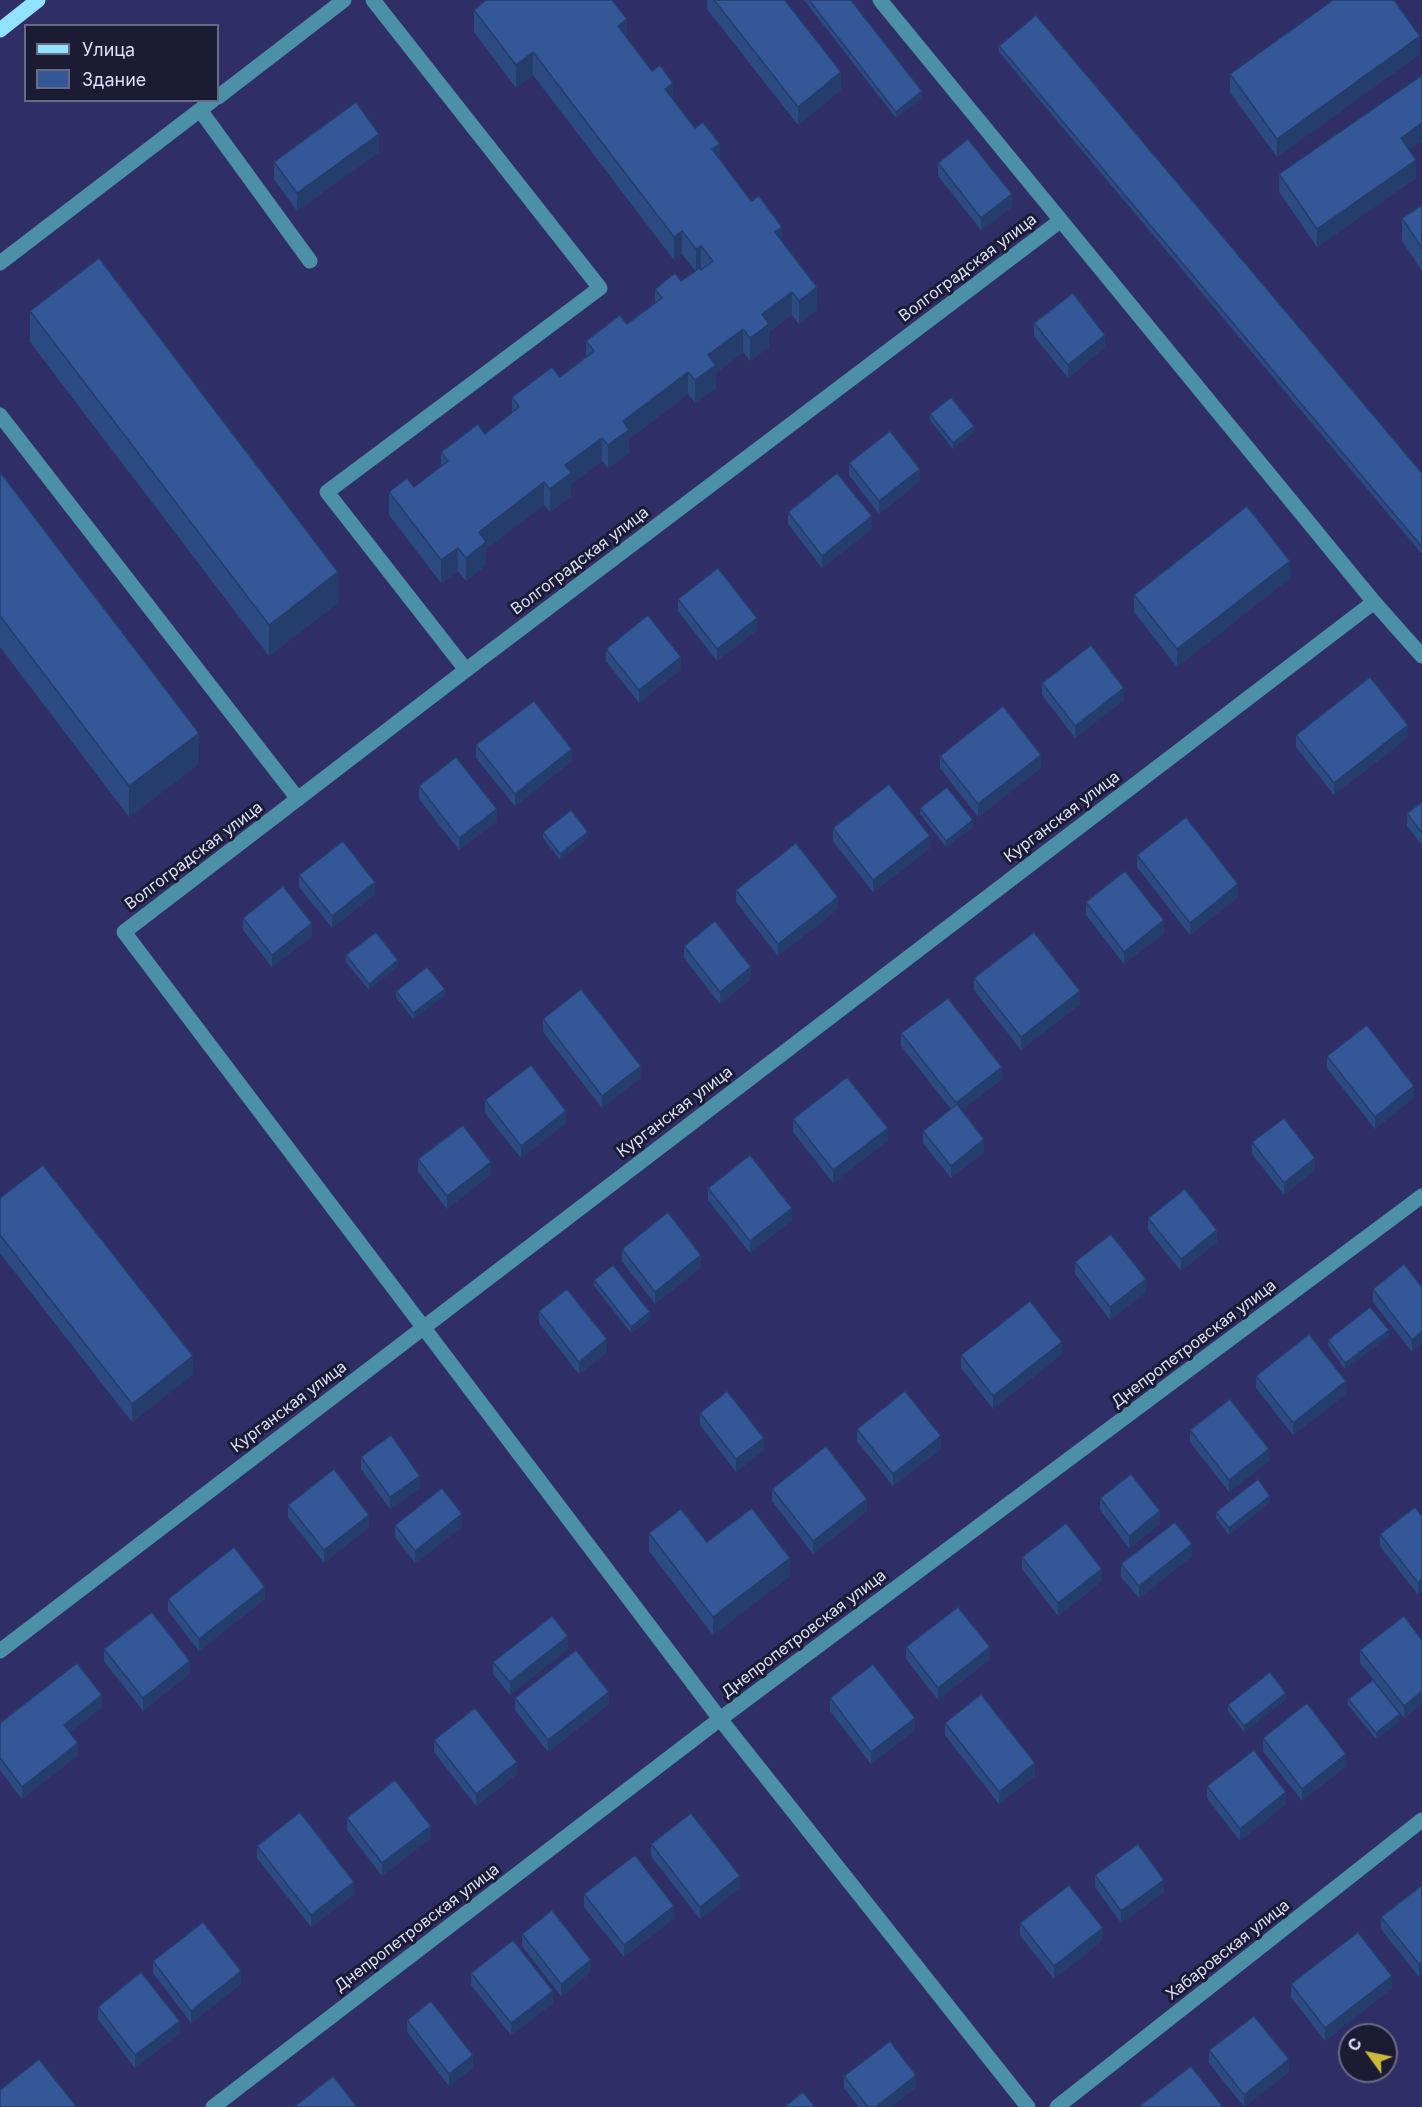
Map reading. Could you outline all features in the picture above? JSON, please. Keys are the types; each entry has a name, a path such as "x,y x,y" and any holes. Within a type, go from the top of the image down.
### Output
{"main road":[{"path":"0,30 38,0"}],"street":[{"path":"219,96 344,0"},
{"path":"373,0 600,288 327,492 466,670"},
{"path":"880,0 1374,602 1422,656"},
{"path":"0,263 211,102"},
{"path":"200,111 310,261"},
{"name":"Волгоградская улица","path":"422,1327 124,932 1060,221"},
{"path":"0,415 298,799"},
{"name":"Курганская улица","path":"0,1651 1374,602"},
{"name":"Днепропетровская улица","path":"213,2107 720,1719 1422,1196"},
{"path":"422,1327 720,1719 1028,2107"},
{"name":"Хабаровская улица","path":"1057,2107 1422,1820"}],"building":[{"path":"486,0 612,0 627,19 618,26 652,71 660,65 673,83 665,89 695,128 703,122 720,144 712,149 751,201 759,196 782,227 775,232 817,287 799,301 792,292 762,314 769,324 750,338 743,329 708,355 716,365 695,380 688,372 623,421 629,430 608,445 602,438 565,465 571,473 550,489 544,482 479,532 486,542 466,558 458,548 441,560 389,492 407,478 414,487 448,461 441,452 478,424 485,434 519,407 512,397 552,367 560,377 594,351 586,341 620,315 627,324 662,298 655,289 675,273 681,281 713,261 701,246 696,249 682,231 674,237 533,52 516,65 474,10"},
{"path":"714,0 785,0 841,72 798,107"},
{"path":"809,0 851,0 922,91 896,112"},
{"path":"1333,0 1394,0 1420,36 1277,139 1230,74"},
{"path":"1036,15 1422,473 1422,547 999,46"},
{"path":"1422,75 1422,123 1401,138 1416,160 1317,229 1279,174"},
{"path":"356,102 379,134 297,193 274,162"},
{"path":"968,139 1012,194 981,218 938,163"},
{"path":"1422,205 1422,248 1402,218"},
{"path":"99,258 338,572 269,625 30,311"},
{"path":"1073,293 1105,335 1068,365 1034,323"},
{"path":"951,397 974,426 953,443 930,414"},
{"path":"890,431 920,469 879,501 849,463"},
{"path":"0,472 199,733 129,786 0,616"},
{"path":"837,473 872,516 822,556 788,512"},
{"path":"1247,506 1290,561 1177,649 1134,595"},
{"path":"718,568 757,618 717,649 678,599"},
{"path":"648,615 681,657 639,690 606,649"},
{"path":"1091,645 1124,688 1075,726 1042,683"},
{"path":"1370,677 1408,725 1334,783 1296,735"},
{"path":"534,701 572,749 515,794 476,745"},
{"path":"1003,706 1041,755 978,804 940,756"},
{"path":"456,757 497,809 459,838 419,786"},
{"path":"889,784 930,836 873,880 833,828"},
{"path":"947,787 973,820 946,841 920,808"},
{"path":"1422,802 1422,833 1407,813"},
{"path":"571,810 588,832 560,854 543,832"},
{"path":"1186,817 1238,884 1190,923 1137,855"},
{"path":"343,841 375,882 332,916 299,875"},
{"path":"796,843 838,897 778,944 736,890"},
{"path":"1125,871 1164,920 1124,952 1086,902"},
{"path":"283,886 312,923 272,955 243,918"},
{"path":"715,921 751,967 720,992 684,946"},
{"path":"376,932 398,960 369,984 346,955"},
{"path":"1034,932 1080,991 1021,1037 974,978"},
{"path":"427,967 445,989 413,1013 396,991"},
{"path":"581,989 641,1066 602,1096 543,1019"},
{"path":"948,998 1002,1067 956,1103 901,1033"},
{"path":"1367,1025 1414,1086 1375,1117 1327,1056"},
{"path":"531,1065 566,1111 521,1146 485,1100"},
{"path":"847,1077 888,1128 833,1170 793,1119"},
{"path":"957,1104 984,1139 951,1166 923,1131"},
{"path":"1284,1118 1315,1158 1284,1183 1252,1142"},
{"path":"463,1125 491,1162 447,1196 418,1159"},
{"path":"750,1155 792,1208 750,1241 708,1188"},
{"path":"43,1165 193,1356 132,1404 0,1235 0,1198"},
{"path":"1185,1189 1217,1230 1181,1259 1148,1218"},
{"path":"668,1212 701,1255 655,1292 622,1249"},
{"path":"1111,1234 1146,1279 1110,1307 1075,1262"},
{"path":"1404,1264 1422,1287 1422,1331 1412,1340 1373,1289"},
{"path":"613,1265 650,1312 631,1327 594,1280"},
{"path":"567,1289 607,1339 579,1362 539,1311"},
{"path":"1030,1301 1062,1342 993,1396 961,1355"},
{"path":"1370,1307 1389,1330 1345,1363 1328,1340"},
{"path":"1309,1334 1346,1381 1293,1423 1256,1376"},
{"path":"727,1391 764,1438 736,1459 700,1413"},
{"path":"905,1391 941,1436 893,1474 857,1429"},
{"path":"1230,1399 1269,1449 1229,1480 1190,1430"},
{"path":"391,1435 420,1476 390,1497 361,1457"},
{"path":"826,1446 867,1499 813,1541 772,1489"},
{"path":"334,1469 369,1515 324,1550 288,1505"},
{"path":"1131,1474 1160,1511 1129,1536 1100,1498"},
{"path":"1258,1479 1270,1496 1229,1528 1216,1512"},
{"path":"442,1488 462,1514 415,1551 395,1525"},
{"path":"1415,1507 1422,1516 1422,1579 1418,1583 1380,1534"},
{"path":"752,1508 790,1558 713,1617 649,1533 681,1509 707,1542"},
{"path":"1175,1522 1192,1544 1139,1586 1121,1564"},
{"path":"1066,1523 1102,1569 1058,1603 1022,1557"},
{"path":"234,1547 265,1587 199,1639 168,1599"},
{"path":"958,1607 990,1647 938,1688 906,1647"},
{"path":"152,1612 190,1661 143,1698 104,1649"},
{"path":"552,1616 568,1636 510,1682 493,1662"},
{"path":"1404,1616 1422,1640 1422,1691 1404,1706 1360,1650"},
{"path":"576,1650 609,1692 548,1740 515,1698"},
{"path":"77,1663 102,1695 64,1725 78,1743 22,1787 0,1758 0,1723"},
{"path":"873,1664 915,1718 871,1752 830,1698"},
{"path":"1270,1672 1286,1693 1244,1726 1228,1705"},
{"path":"1373,1680 1400,1714 1376,1733 1348,1699"},
{"path":"981,1694 1035,1763 999,1792 945,1723"},
{"path":"1307,1703 1346,1754 1302,1789 1263,1738"},
{"path":"475,1708 517,1762 476,1794 434,1740"},
{"path":"1254,1750 1286,1792 1240,1829 1207,1786"},
{"path":"395,1780 431,1826 382,1863 347,1818"},
{"path":"300,1812 354,1882 311,1915 257,1846"},
{"path":"691,1813 740,1876 700,1907 651,1844"},
{"path":"1138,1844 1164,1880 1121,1911 1095,1875"},
{"path":"635,1855 674,1906 624,1945 584,1894"},
{"path":"1069,1885 1103,1928 1054,1966 1020,1923"},
{"path":"1422,1885 1422,1962 1419,1964 1381,1917"},
{"path":"552,1910 591,1960 561,1984 522,1934"},
{"path":"203,1922 241,1971 191,2011 153,1961"},
{"path":"1358,1932 1392,1976 1325,2028 1291,1984"},
{"path":"513,1940 553,1991 511,2023 471,1973"},
{"path":"141,1972 180,2021 135,2055 98,2007"},
{"path":"431,2001 473,2055 449,2074 407,2020"},
{"path":"1254,2016 1289,2059 1244,2095 1209,2050"},
{"path":"890,2041 916,2075 876,2107 868,2107 844,2076"},
{"path":"39,2059 76,2106 0,2107 0,2090"},
{"path":"1191,2066 1223,2107 1138,2107"},
{"path":"333,2076 357,2107 294,2107"},
{"path":"803,2092 815,2107 784,2107"}]}
